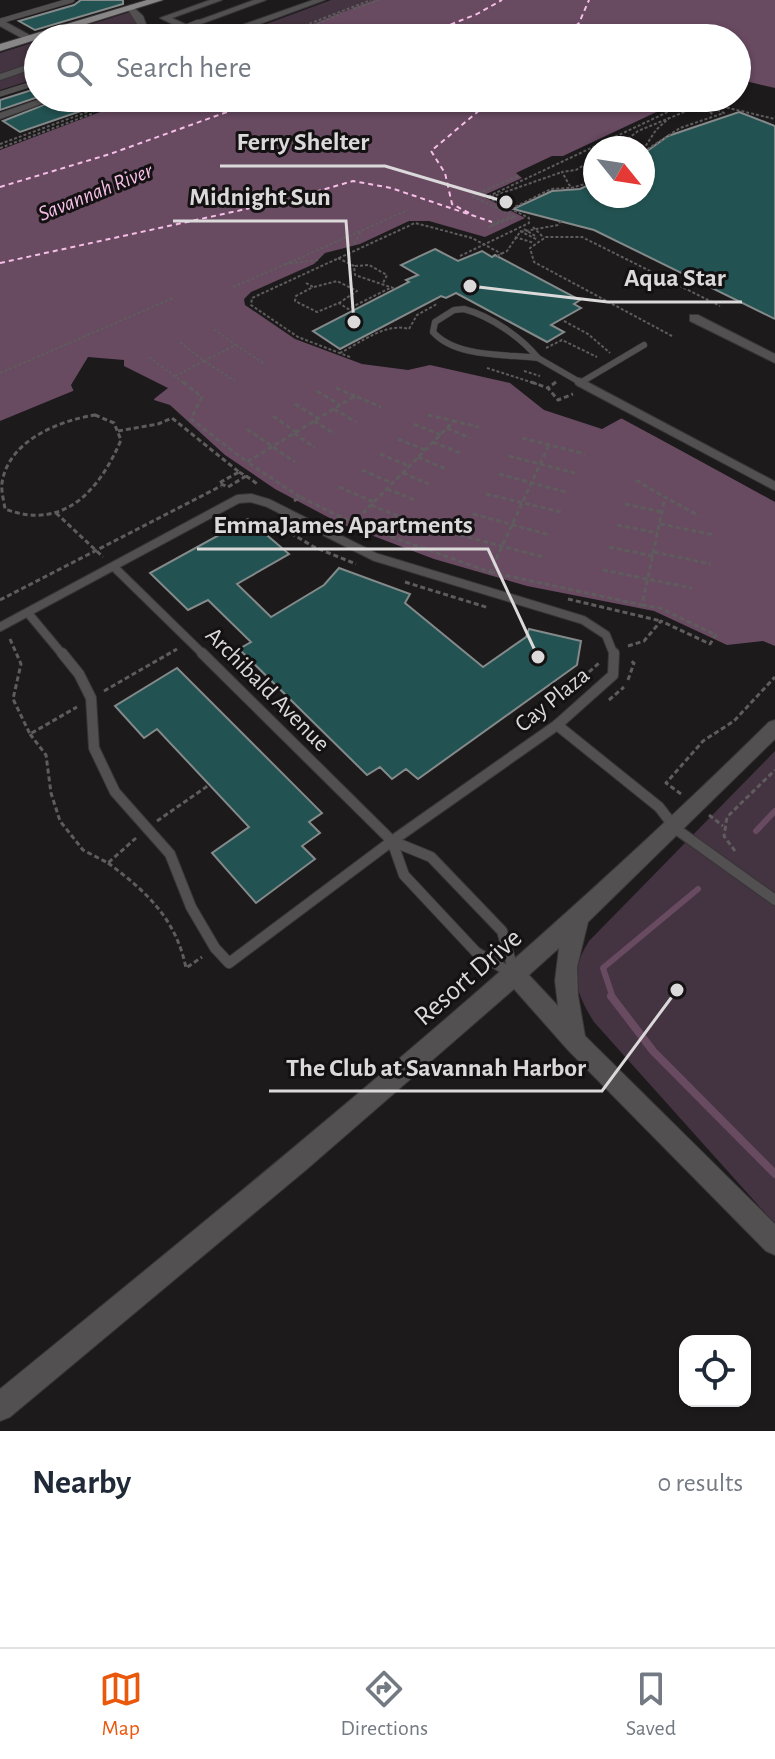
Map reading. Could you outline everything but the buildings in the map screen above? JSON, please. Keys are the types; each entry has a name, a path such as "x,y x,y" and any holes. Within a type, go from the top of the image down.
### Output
{"main road":[{"path":"75,24 134,4 158,0"},
{"path":"0,48 24,41"}],"street":[{"path":"198,22 262,0"},
{"path":"252,24 321,0"},
{"path":"175,24 164,18 214,1"},
{"path":"134,4 142,24"},
{"path":"0,22 24,36"},
{"path":"0,77 24,69"},
{"path":"0,116 24,108"},
{"path":"694,318 775,359"},
{"name":"Resort Drive","path":"0,1407 515,975 676,829 775,727"},
{"path":"576,1042 564,974 568,945 582,915"},
{"path":"515,975 576,1042 775,1242"}],"lane":[{"path":"0,22 72,0"},
{"path":"193,24 198,22"},
{"path":"0,94 24,86"},
{"path":"538,358 447,345 433,332 435,322 454,310 476,312 527,344 538,358 580,383 775,486"},
{"path":"580,383 644,345"},
{"name":"Cay Plaza","path":"0,627 115,568 238,499 251,498 268,503 375,557 583,620 606,632 618,650 613,675 557,725 392,841 229,963 215,948"},
{"name":"Archibald Avenue","path":"115,568 392,841 431,857 502,931 515,975"},
{"path":"28,613 79,674 91,698 94,748 115,792 170,854 191,907 215,948"},
{"path":"557,725 659,807 676,829 775,900"},
{"name":"Archibald Avenue","path":"392,841 404,875 476,952 515,975"}],"path":[{"path":"317,24 371,0"},
{"path":"310,24 379,0"},
{"path":"0,146 87,112"},
{"path":"489,198 585,148 666,112"},
{"path":"632,136 680,112"},
{"path":"710,112 714,115"},
{"path":"655,144 680,128 724,113 722,112"},
{"path":"751,112 775,119"},
{"path":"0,146 94,113"},
{"path":"652,136 672,115"},
{"path":"489,198 583,166"},
{"path":"562,172 571,188"},
{"path":"515,217 472,196 518,176"},
{"path":"511,209 551,189 583,184"},
{"path":"489,198 529,218 529,223 513,237 507,251 497,256"},
{"path":"233,287 408,210"},
{"path":"509,217 489,227 522,214"},
{"path":"492,222 502,221"},
{"path":"460,256 519,230 558,225 561,221"},
{"path":"350,357 298,337 250,301 415,223 484,244 502,254"},
{"path":"533,227 539,240"},
{"path":"354,244 362,230"},
{"path":"519,230 539,240"},
{"path":"519,230 539,240"},
{"path":"513,237 539,240 566,235 582,237 720,306"},
{"path":"539,240 529,253 534,262 672,336"},
{"path":"338,258 354,266 369,265 387,275 383,283"},
{"path":"286,264 318,260"},
{"path":"339,303 348,309 394,288 383,283 372,284 355,275 354,266"},
{"path":"337,281 357,291 339,303 317,312 295,301 296,296 313,287 337,281"},
{"path":"306,283 313,287"},
{"path":"0,373 173,298"},
{"path":"212,328 266,365"},
{"path":"180,342 235,381"},
{"path":"175,376 236,345"},
{"path":"149,357 202,397 191,419 300,497 353,523 490,572 660,608 717,633 710,644 661,621 564,598"},
{"path":"490,364 502,367"},
{"path":"480,366 548,388 558,400 576,392"},
{"path":"515,369 564,384"},
{"path":"548,388 557,382"},
{"path":"336,388 381,407"},
{"path":"317,391 340,405"},
{"path":"247,462 355,396"},
{"path":"295,404 318,418"},
{"path":"334,409 356,422"},
{"path":"95,415 114,423 121,440 112,466 98,483 56,513 40,518 20,517 5,509 2,483 8,472 18,453 45,429 73,417 95,415"},
{"path":"428,415 479,427"},
{"path":"273,416 315,448"},
{"path":"118,431 158,424 172,418 239,472 266,489"},
{"path":"314,421 335,434"},
{"path":"353,523 454,421"},
{"path":"414,424 441,435"},
{"path":"447,428 470,438"},
{"path":"247,429 295,462"},
{"path":"522,438 585,454"},
{"path":"398,439 425,450"},
{"path":"433,442 460,453"},
{"path":"490,572 549,445"},
{"path":"380,454 409,466"},
{"path":"509,456 575,473"},
{"path":"418,457 446,469"},
{"path":"362,470 392,483"},
{"path":"0,474 8,472"},
{"path":"221,486 219,483 239,472"},
{"path":"403,473 429,484"},
{"path":"499,474 566,492"},
{"path":"0,600 246,476"},
{"path":"636,480 699,516"},
{"path":"339,487 400,517"},
{"path":"387,489 415,500"},
{"path":"486,494 561,512"},
{"path":"300,497 293,502 301,509"},
{"path":"642,605 666,498"},
{"path":"625,504 662,512"},
{"path":"56,513 115,568"},
{"path":"473,514 550,535"},
{"path":"660,524 715,535"},
{"path":"617,525 658,533"},
{"path":"460,535 543,557"},
{"path":"609,547 711,564"},
{"path":"603,570 692,588"},
{"path":"605,702 622,690 632,674 634,663 618,650 644,641 661,621"},
{"path":"38,623 10,638 21,664 13,699 30,734 46,755 51,793 60,821 83,850 108,863 152,895 183,945 186,968 215,948"},
{"path":"30,734 191,641"},
{"path":"665,785 703,741 734,721 775,677"},
{"path":"745,859 724,836 723,826 727,817 775,770"},
{"path":"108,863 148,828 209,785"}],"shaded area":[{"path":"331,0 374,0 312,24 266,24"},
{"path":"130,12 137,24 92,24"},
{"path":"24,45 24,82 0,90 0,53"},
{"path":"775,751 775,1224 594,1022 582,1001 577,972 589,941"}],"water":[{"path":"374,0 775,0 775,88 751,82 751,24 312,24"},
{"name":"Savannah River","path":"100,112 656,112 606,136 583,136 583,147 563,156 552,156 516,173 522,178 482,196 525,218 485,237 429,221 409,221 360,244 325,253 314,264 251,292 244,299 245,305 295,339 362,364 408,370 430,365 510,383 544,410 602,429 622,418 775,502 775,646 763,641 727,645 654,611 527,586 434,559 339,523 275,489 225,455 170,405 154,400 155,391 102,379 0,421 0,150"}],"pier":[{"path":"88,357 124,360 124,366 168,388 150,400 151,393 102,383 75,394 71,385"},
{"path":"624,415 775,497 775,501 617,416"}],"waterway":[{"path":"756,831 775,811"},
{"path":"613,998 603,968 698,889"},
{"path":"611,996 653,1051 775,1174"}],"ferry route":[{"path":"452,24 502,0"},
{"path":"578,24 589,0"},
{"path":"0,187 110,154 227,112"},
{"path":"469,213 452,204 445,173 431,151 477,112"},
{"path":"0,263 287,200 353,181 391,188 492,222"}],"place":[{"name":"Ferry Shelter","path":"506,202"},
{"name":"Aqua Star","path":"470,286"},
{"name":"Midnight Sun","path":"354,322"},
{"name":"EmmaJames Apartments","path":"538,657"},
{"name":"The Club at Savannah Harbor","path":"677,990"}]}
